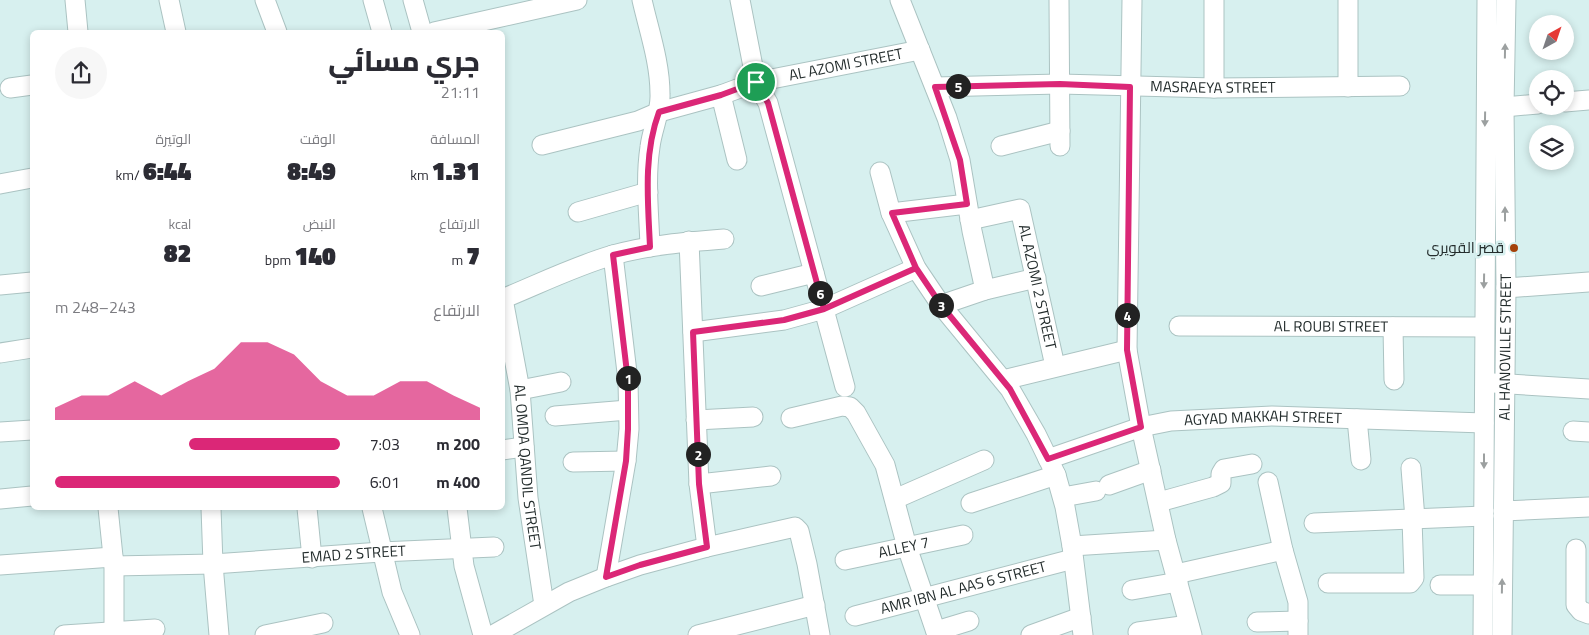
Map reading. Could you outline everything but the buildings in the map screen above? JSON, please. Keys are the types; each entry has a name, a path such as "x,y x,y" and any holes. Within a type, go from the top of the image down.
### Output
{"street":[{"path":"75,0 78,30"},
{"path":"169,0 176,30"},
{"path":"265,0 276,30"},
{"path":"373,0 381,30"},
{"path":"413,0 421,30"},
{"path":"441,30 518,7 577,0"},
{"path":"642,0 655,52 660,96 659,112 650,148 648,192 650,247"},
{"path":"740,0 756,82 768,103 845,387"},
{"name":"AL AZOMI STREET","path":"900,0 935,87 960,160 968,212 985,290"},
{"path":"1001,146 1060,138 1059,0"},
{"path":"1132,0 1127,350 1141,427 1166,540 1190,630 1138,632"},
{"path":"1214,0 1214,88"},
{"path":"1348,0 1348,86"},
{"name":"AL HANOVILLE STREET","path":"1483,635 1483,327 1487,0"},
{"name":"AL HANOVILLE STREET","path":"1502,635 1506,288 1504,107 1506,0"},
{"name":"AL AZOMI STREET","path":"542,145 638,120 659,112 721,95 756,82 920,50"},
{"name":"MASRAEYA STREET","path":"935,87 1060,84 1214,88 1400,86"},
{"path":"10,88 30,85"},
{"path":"721,95 738,160"},
{"path":"1574,101 1589,100"},
{"path":"1504,107 1529,105"},
{"path":"880,172 892,213 916,268 941,305 1010,389 1032,426 1052,467 1062,498 1073,553 1082,626 1031,635"},
{"path":"0,184 30,178"},
{"path":"578,212 648,192"},
{"name":"AL AZOMI 2 STREET","path":"968,212 1020,208 1055,366"},
{"path":"892,213 968,212"},
{"path":"505,298 562,273 613,255 689,241 724,239"},
{"path":"689,241 699,484 707,547"},
{"path":"606,577 626,461 628,410 628,381 613,255"},
{"path":"693,332 784,320 824,309 916,268"},
{"path":"761,286 814,273"},
{"path":"941,305 985,290 1036,278"},
{"path":"0,285 30,282"},
{"path":"1506,288 1589,282"},
{"name":"AL OMDA QANDIL STREET","path":"505,310 520,390 529,507 544,605"},
{"name":"AL ROUBI STREET","path":"1179,326 1483,327"},
{"path":"1393,327 1394,380"},
{"path":"0,352 30,348"},
{"path":"1003,380 1127,350"},
{"path":"520,390 561,382"},
{"path":"1484,383 1589,389"},
{"path":"791,418 842,406 850,408 856,413 885,465 907,547 936,633 969,621"},
{"path":"555,416 628,410"},
{"name":"AGYAD MAKKAH STREET","path":"971,503 1141,427 1171,421 1272,416 1484,423"},
{"path":"696,420 753,417"},
{"path":"1356,419 1360,460"},
{"path":"0,432 30,430"},
{"path":"505,450 524,447"},
{"path":"895,499 984,460"},
{"path":"573,462 626,461"},
{"path":"1159,502 1213,487 1221,483 1221,474 1224,470 1252,464"},
{"path":"1328,583 1410,583 1414,578 1411,468"},
{"path":"1062,498 1102,488 1151,470"},
{"path":"699,484 771,476"},
{"path":"1257,622 1298,628 1298,602 1283,550 1268,482"},
{"path":"0,499 30,496"},
{"path":"1503,511 1589,507"},
{"path":"108,510 114,561 114,633"},
{"path":"211,510 219,635"},
{"path":"307,510 312,558"},
{"path":"372,510 392,592 410,635"},
{"path":"457,510 464,566 483,635"},
{"path":"1314,523 1484,516"},
{"path":"493,635 569,592 606,577 640,565 707,547 795,527 799,531 807,564 820,635"},
{"name":"ALLEY 7","path":"845,560 963,535"},
{"name":"AMR IBN AL AAS 6 STREET","path":"855,616 1073,553 1166,540"},
{"name":"EMAD 2 STREET","path":"0,565 114,561 213,564 381,552 494,547"},
{"path":"1576,549 1576,605 1589,614"},
{"path":"1132,590 1283,550"},
{"path":"1440,585 1483,585"},
{"path":"698,635 815,605"},
{"path":"265,635 323,623"},
{"path":"64,635 146,632"}],"place":[{"name":"قصر القويري","path":"1514,248"}],"route":[{"path":"756,82 721,95 659,112 654,123 648,173 650,247 613,255 623,324 628,381 628,429 626,461 606,577 640,565 707,547 699,484 693,332 784,320 824,309 916,268 941,305 1010,389 1048,459 1141,427 1127,350 1130,87 1060,84 935,87 960,160 967,204 892,213 916,268 870,289 824,309 768,103 756,82"}]}
